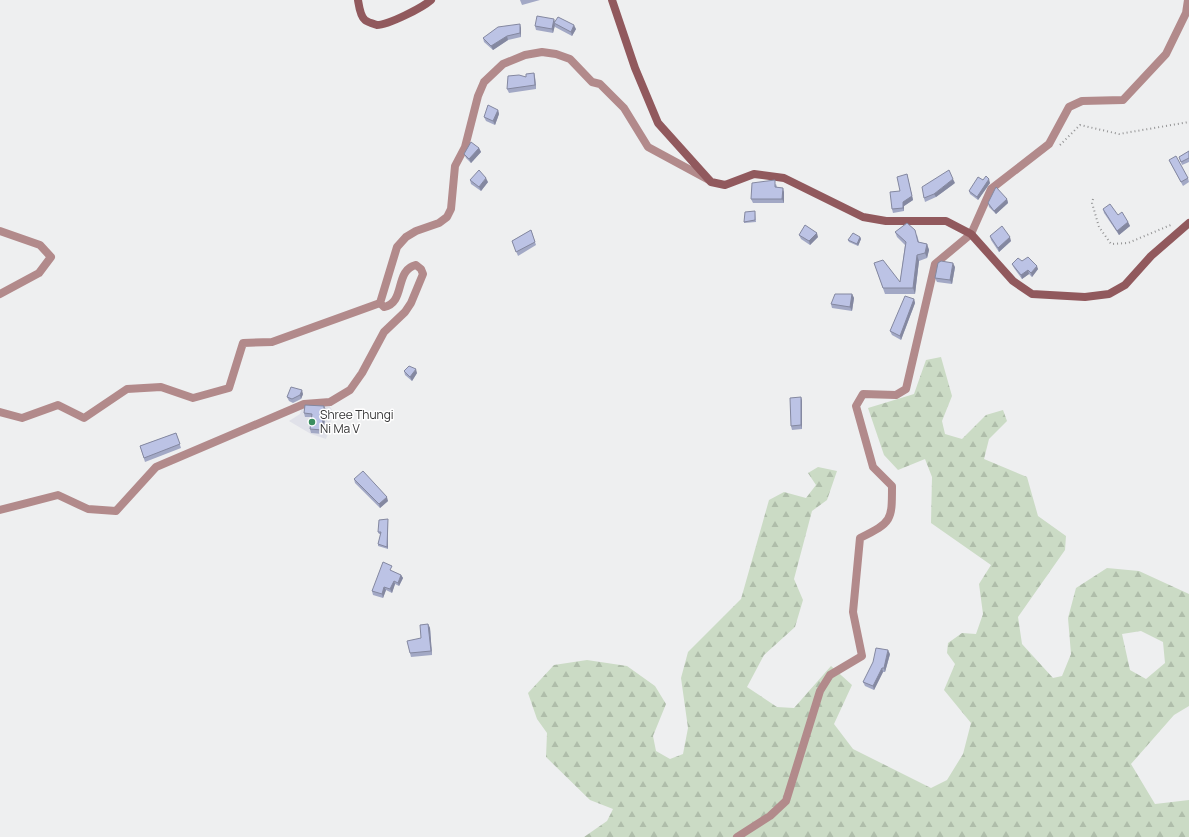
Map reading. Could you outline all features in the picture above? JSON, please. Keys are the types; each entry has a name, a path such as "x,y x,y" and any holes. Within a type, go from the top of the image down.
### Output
{"street":[{"path":"358,0 362,16 365,20 377,24 386,23 411,12 431,0"},
{"path":"612,0 635,68 658,123 711,182"},
{"path":"737,837 770,816 786,801 820,691 830,675 862,656 853,612 860,538 882,527 892,512 892,486 874,467 856,406 863,394 896,395 906,389 935,264 971,234 991,189 1048,144 1069,108 1082,101 1123,100 1166,54 1186,13 1188,0"},
{"path":"380,302 397,247 406,237 416,231 439,223 447,217 451,209 455,166 465,146 478,96 484,82 503,64 525,55 542,52 556,54 570,59 592,82 600,84 624,108 648,147 711,182 725,185 754,174 784,178 863,217 886,221 946,220 971,234 1013,281 1032,294 1086,296 1109,294 1125,285 1151,256 1189,223"},
{"path":"0,231 40,245 52,257 39,273 0,294"},
{"path":"0,510 58,495 88,509 116,511 156,467 304,404 330,402 339,398 350,390 362,373 384,332 405,312 411,303 423,274 420,269 416,266 410,267 404,272 397,298 390,306 384,307 380,302"},
{"path":"0,412 22,418 58,405 84,418 126,389 161,387 193,398 229,388 243,342 272,342 380,302"}],"path":[{"path":"1059,145 1080,125 1119,134 1189,122"},
{"path":"1093,199 1092,203 1099,227 1110,244 1128,243 1179,221"}],"shaded area":[{"name":"Shree Thungi Ni Ma V","path":"329,405 332,410 330,428 326,439 311,434 289,421 300,414 302,406"}],"green space":[{"path":"941,357 952,396 942,421 945,434 962,439 986,415 1003,410 1007,421 989,439 984,459 1027,477 1038,516 1066,536 1065,550 1018,617 1022,644 1053,678 1062,676 1071,654 1068,618 1076,588 1107,568 1139,571 1189,594 1189,706 1174,715 1131,764 1155,804 1189,800 1189,837 584,837 607,821 613,809 590,800 546,757 547,733 537,719 528,693 554,665 587,660 627,666 655,686 666,704 653,736 656,751 670,759 683,754 688,728 681,678 688,652 741,599 769,500 784,492 806,498 816,485 808,473 818,467 837,471 827,500 812,511 794,579 803,600 795,627 764,655 747,687 777,707 794,708 831,666 852,685 834,724 853,749 931,788 947,780 963,754 971,723 944,690 955,664 947,653 948,643 962,633 976,634 983,614 979,584 991,565 931,523 932,477 925,459 898,470 884,455 868,408 914,394 926,360","holes":["1141,631 1163,642 1165,663 1146,679 1130,670 1122,634"]}],"building":[{"path":"537,16 554,19 552,29 535,26"},
{"path":"558,17 574,25 571,32 554,23"},
{"path":"520,24 520,33 507,36 491,46 483,38 498,27"},
{"path":"534,73 535,85 507,89 508,76 519,75 526,77 526,74"},
{"path":"488,105 498,110 493,121 484,117"},
{"path":"471,142 479,148 469,159 464,154"},
{"path":"1189,151 1189,158 1181,162 1179,157"},
{"path":"1176,156 1188,178 1181,182 1169,160"},
{"path":"479,170 486,178 479,187 470,180"},
{"path":"949,170 953,179 934,194 924,198 922,187"},
{"path":"907,174 912,196 903,202 903,208 892,209 890,192 900,191 897,177"},
{"path":"986,176 989,179 977,197 969,191 978,177 983,180"},
{"path":"775,180 775,187 783,188 782,199 751,199 752,183"},
{"path":"996,187 1007,199 994,211 988,203"},
{"path":"1110,204 1118,215 1122,212 1128,222 1117,231 1103,209"},
{"path":"755,211 755,220 744,222 745,212"},
{"path":"907,223 915,230 918,242 927,244 925,253 917,255 913,288 883,288 874,263 883,260 900,282 906,242 895,232"},
{"path":"805,225 817,233 809,241 799,235"},
{"path":"1002,226 1010,237 998,248 990,236"},
{"path":"531,230 535,242 516,252 512,241"},
{"path":"853,233 860,237 857,244 848,240"},
{"path":"1028,257 1037,266 1031,273 1028,270 1021,275 1012,264 1018,258 1022,261"},
{"path":"941,261 953,263 950,280 935,278 938,263"},
{"path":"835,294 852,294 850,307 831,304"},
{"path":"905,296 914,299 900,336 890,331"},
{"path":"409,366 416,369 410,377 404,371"},
{"path":"291,387 302,390 300,395 292,399 287,397"},
{"path":"801,397 801,425 791,426 790,398"},
{"path":"305,405 324,406 322,430 310,429 312,414 304,413"},
{"path":"176,433 180,444 144,458 140,446"},
{"path":"363,471 387,497 379,504 354,479"},
{"path":"388,519 387,547 378,544 381,532 378,532 379,520"},
{"path":"383,562 392,566 390,570 401,575 398,583 394,581 390,589 384,587 382,594 372,591"},
{"path":"428,624 431,651 410,653 407,641 421,638 420,625"},
{"path":"876,648 888,650 884,668 882,668 873,686 863,682 873,662"}],"place":[{"name":"Shree Thungi Ni Ma V","path":"312,422"}]}
